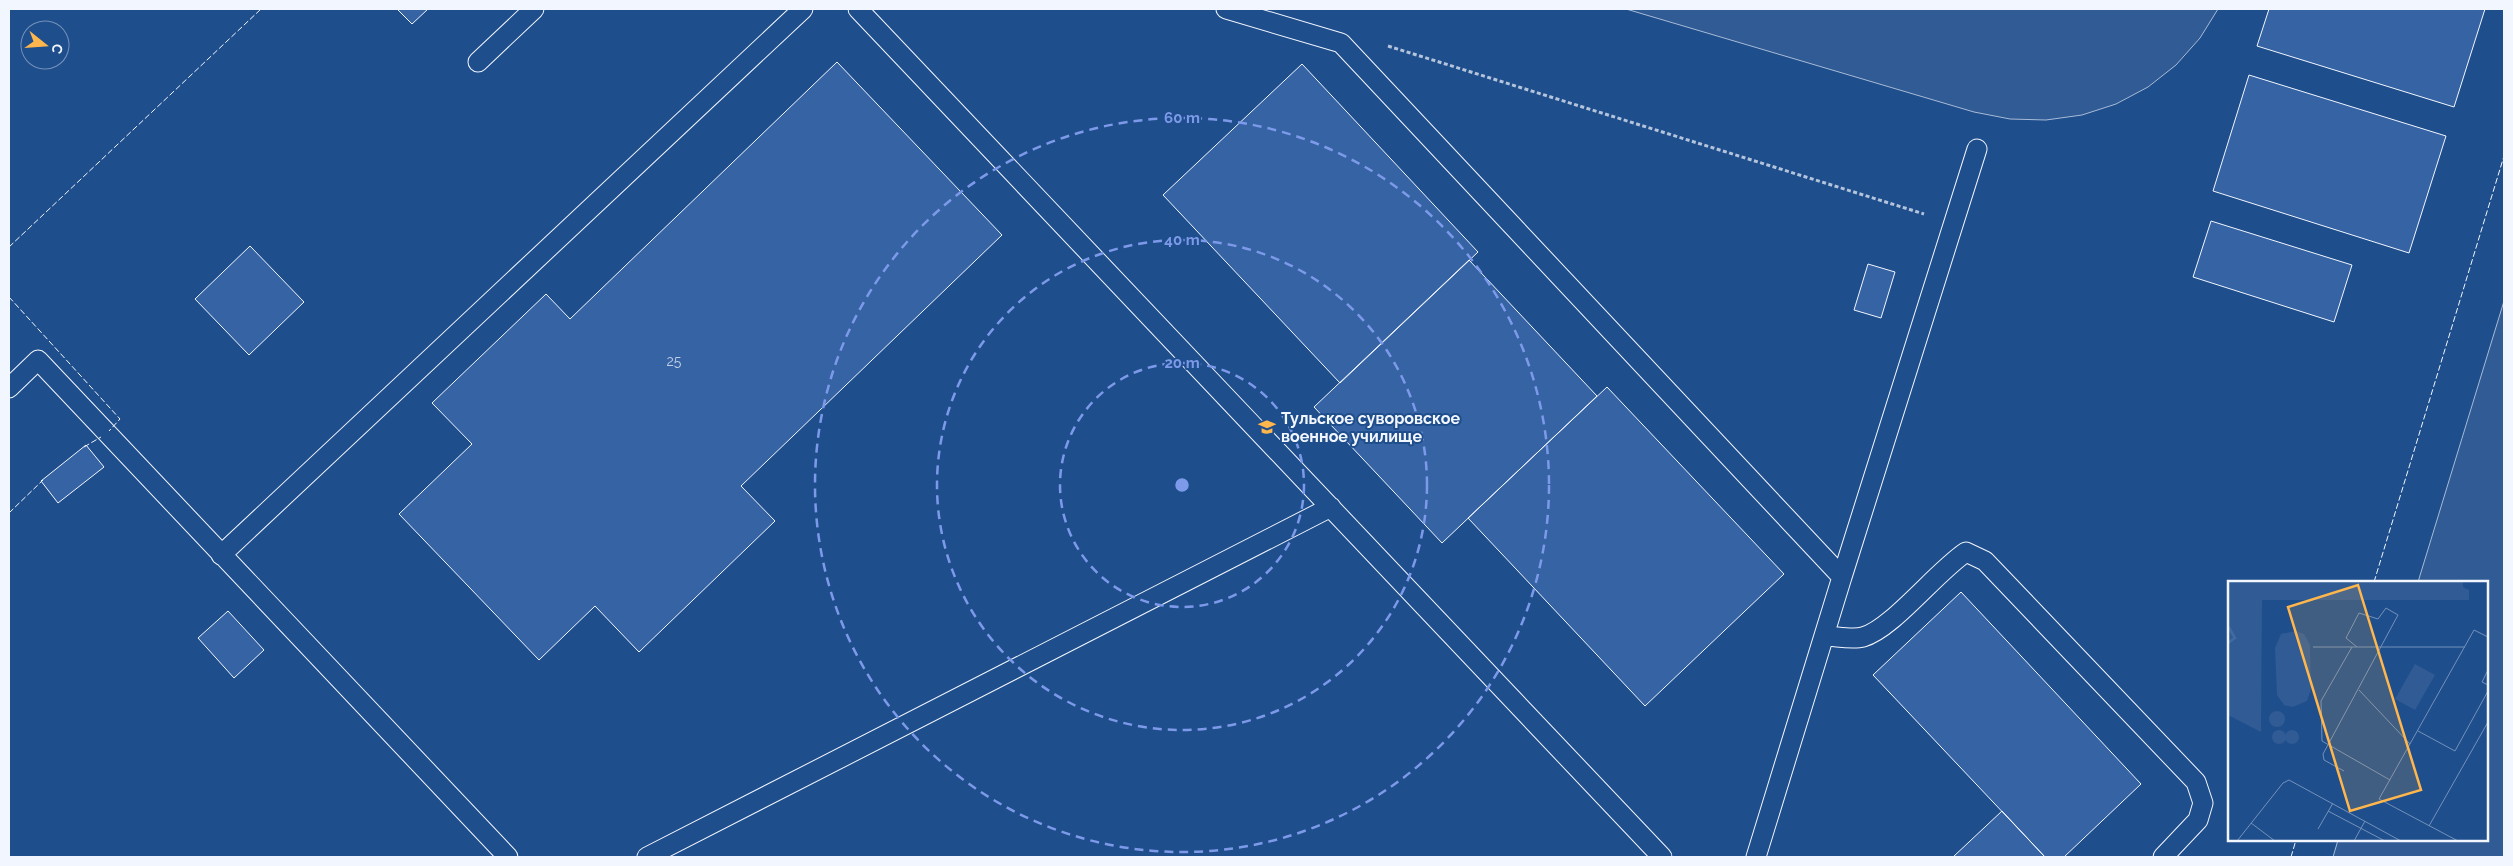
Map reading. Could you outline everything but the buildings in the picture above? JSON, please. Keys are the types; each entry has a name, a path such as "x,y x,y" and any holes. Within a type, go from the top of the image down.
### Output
{"lane":[{"path":"478,62 534,9"},
{"path":"221,555 803,9"},
{"path":"858,9 1662,857"},
{"path":"1226,9 1341,43 1842,577"},
{"path":"1756,857 1977,148"},
{"path":"9,388 38,360 508,857"},
{"path":"647,857 1330,507"},
{"path":"1824,636 1862,637 1884,625 1949,563 1966,552 1985,561 2196,782 2203,803 2198,820 2162,857"}],"path":[{"path":"1341,43 1357,37 1953,224"}],"shaded area":[{"path":"1626,9 2218,9 2200,38 2176,65 2148,87 2116,104 2082,115 2046,120 2010,119 1974,112"},
{"path":"2504,301 2504,857 2333,857 2338,841 2488,841 2488,581 2418,581"}],"fence":[{"path":"9,247 261,9"},
{"path":"2374,581 2504,156"},
{"path":"9,297 120,419 109,431"},
{"path":"84,447 101,437"},
{"path":"9,513 43,480"},
{"path":"2291,857 2296,841"}],"place":[{"name":"Тульское суворовское военное училище","path":"1267,427"}]}
